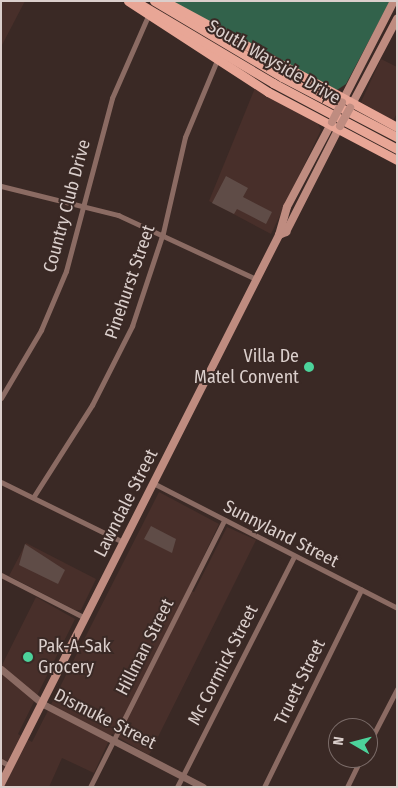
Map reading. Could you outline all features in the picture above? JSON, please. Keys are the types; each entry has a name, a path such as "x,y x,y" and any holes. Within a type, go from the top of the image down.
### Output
{"main road":[{"path":"128,1 217,60 397,160"},
{"name":"South Wayside Drive","path":"135,1 273,83 397,149"},
{"name":"South Wayside Drive","path":"154,1 282,77 397,137"},
{"path":"164,1 352,105 397,126"},
{"name":"Lawndale Street","path":"1,784 279,235 287,207 330,124 393,11 394,1"},
{"name":"Lawndale Street","path":"279,235 286,232 397,20"},
{"path":"287,207 296,212"}],"street":[{"name":"Country Club Drive","path":"1,398 41,330 66,271 112,98 148,16"},
{"name":"Pinehurst Street","path":"34,496 118,358 163,233 185,137 217,60"},
{"path":"1,193 2,186 84,204 163,233 256,279"},
{"path":"1,482 34,496 123,542"},
{"name":"Sunnyland Street","path":"154,484 397,608"},
{"name":"Hillman Street","path":"90,787 224,520"},
{"name":"Mc Cormick Street","path":"177,787 294,556"},
{"path":"1,575 85,618"},
{"name":"Truett Street","path":"264,787 361,590"},
{"name":"Dismuke Street","path":"1,669 42,704 203,787"},
{"path":"378,726 397,689"},
{"path":"1,761 10,766"},
{"path":"347,787 356,768"}],"shaded area":[{"path":"1,1 25,1 1,47"},
{"path":"381,59 397,67 397,113 393,121 361,102"},
{"path":"255,88 317,122 321,130 271,234 209,201"},
{"path":"159,492 219,524 188,589 194,592 227,527 256,540 149,755 112,734 94,773 62,758 49,787 1,787 1,667 36,597 75,619 18,734 32,742"},
{"path":"26,543 96,579 81,610 75,610 9,576"}],"green space":[{"path":"162,1 390,1 346,84 337,90"}],"building":[{"path":"226,176 248,188 243,197 272,212 266,224 237,209 234,214 212,203"},
{"path":"151,526 176,539 172,553 144,539"},
{"path":"25,544 65,570 58,584 19,565"}],"place":[{"name":"Villa De Matel Convent","path":"309,367"},
{"name":"Pak-A-Sak Grocery","path":"28,657"}]}
